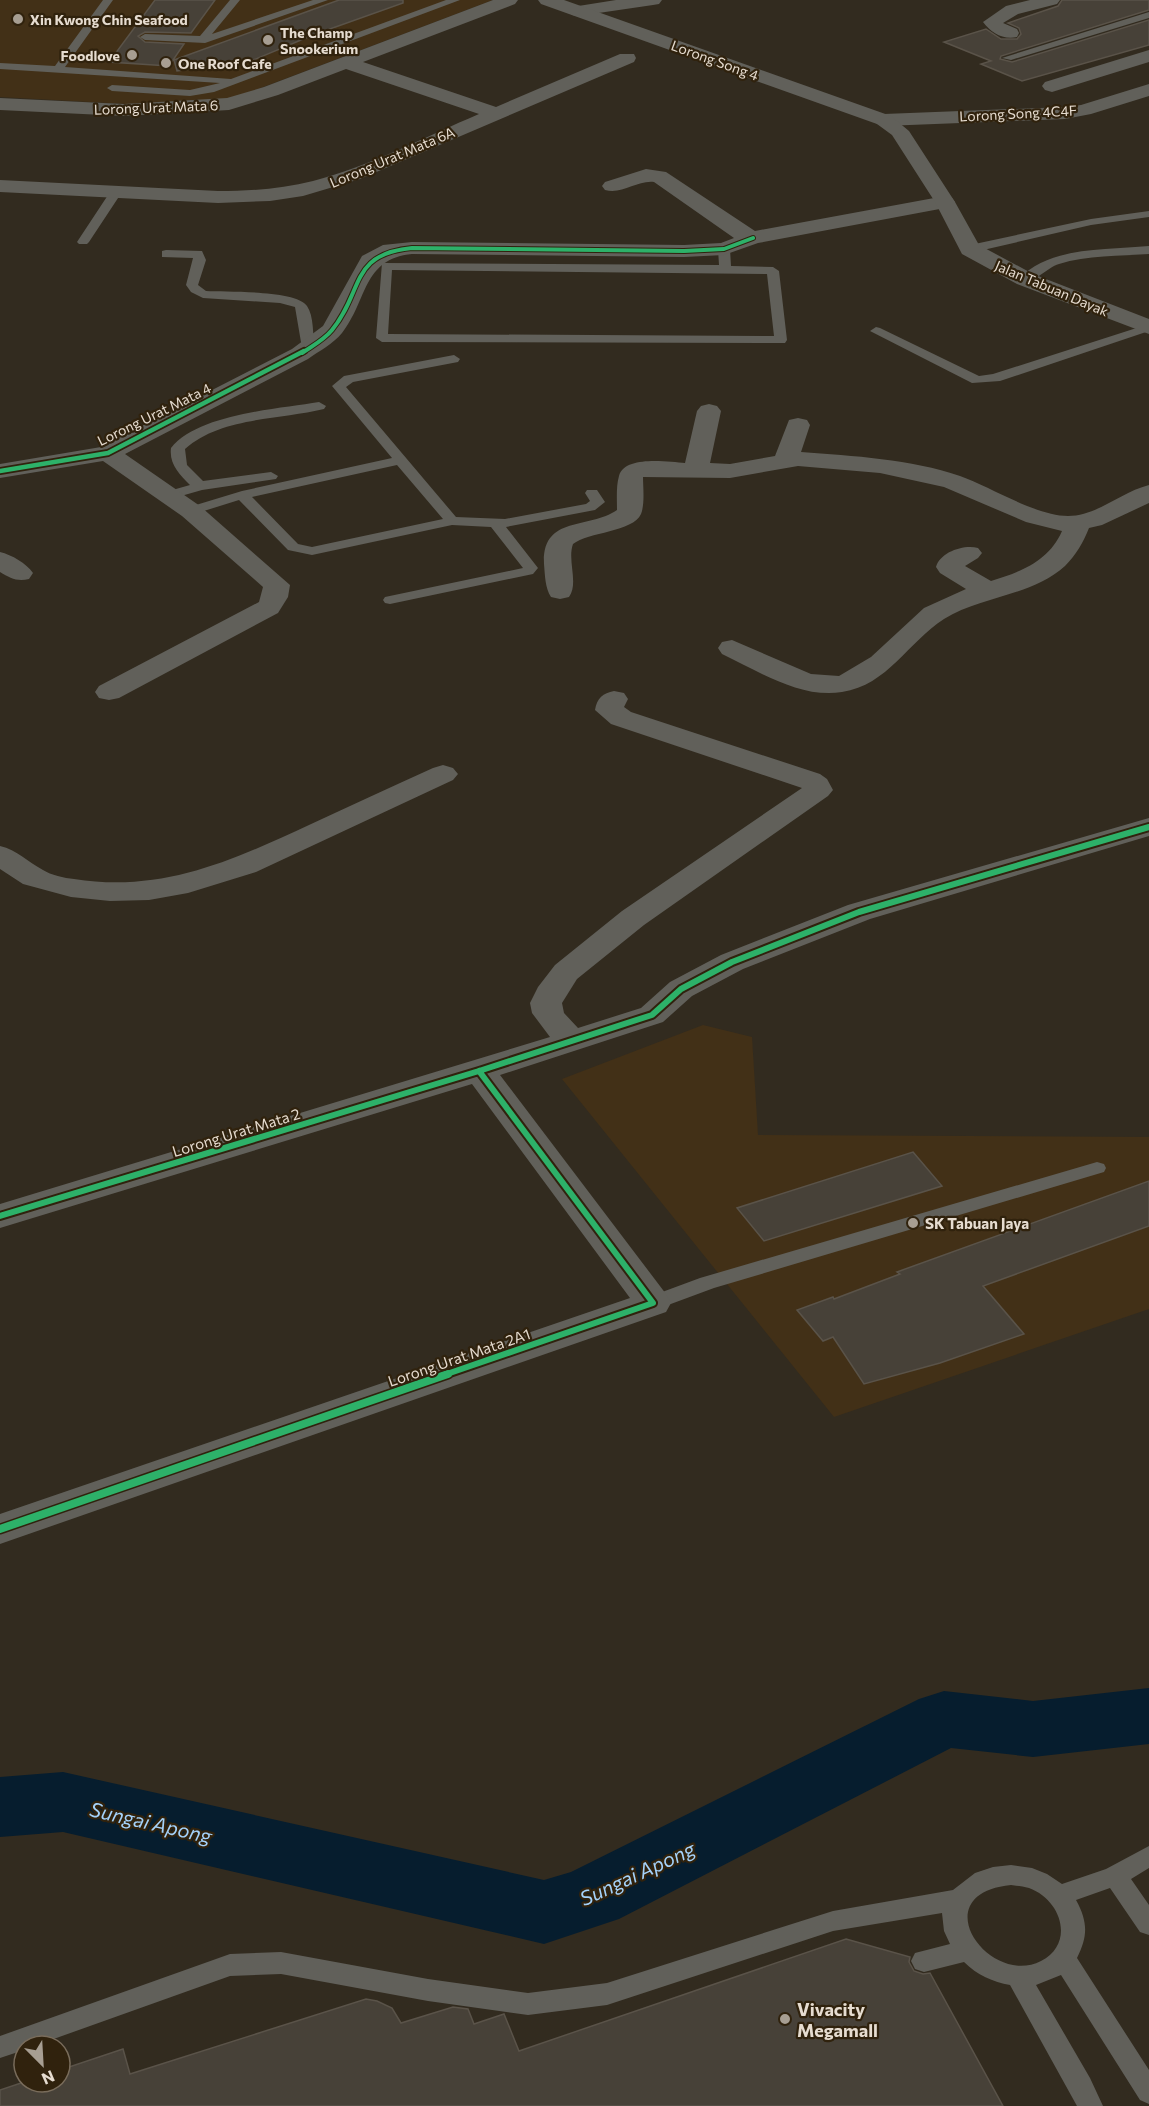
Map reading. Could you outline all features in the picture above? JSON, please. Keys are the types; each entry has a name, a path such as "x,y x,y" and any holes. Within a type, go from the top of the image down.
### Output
{"street":[{"name":"Lorong Urat Mata 6","path":"0,104 153,110 229,104 271,91 509,0"},
{"name":"Lorong Song 4","path":"547,0 884,120"},
{"path":"578,11 654,0"},
{"path":"1010,33 992,22 1012,10 1051,0"},
{"path":"1052,87 1149,57"},
{"name":"Lorong Urat Mata 6A","path":"0,186 238,197 290,193 345,178 627,58"},
{"path":"344,62 495,113"},
{"name":"Lorong Song 4C4F","path":"884,120 1065,113 1084,110 1149,90"},
{"name":"Jalan Tabuan Dayak","path":"884,120 899,131 945,202 970,249 993,264 1025,279 1148,327"},
{"path":"612,186 646,175 658,176 743,234 753,238"},
{"name":"Lorong Urat Mata 4","path":"0,471 108,453 256,378 326,336 333,329 370,261 391,250 412,248 684,251 725,259 753,238 945,202"},
{"path":"696,470 709,411"},
{"path":"786,460 798,425"},
{"path":"108,453 191,511 277,585 275,597 269,607 109,692"},
{"path":"560,591 557,555 562,538 575,532 618,522 624,518 629,513 632,472 648,468 737,470 786,460 880,466 951,480 1035,517 1067,525 1078,524 1108,514 1149,493"},
{"path":"732,648 816,684 843,684 866,672 892,652 933,614 964,598 1040,573 1062,555 1074,541 1078,524"},
{"path":"969,553 949,564 949,567 987,590"},
{"path":"571,1041 548,1014 546,1003 554,987 566,972 633,918 818,790 817,784 810,780 621,718 609,710 614,699"},
{"path":"0,855 34,878 71,888 110,892 149,891 188,884 245,866 444,774"},
{"name":"Lorong Urat Mata 2","path":"0,1216 479,1071 652,1015 681,989 732,962 859,912 1149,827"},
{"path":"479,1071 653,1303"},
{"name":"Lorong Urat Mata 2A1","path":"0,1529 653,1303"}],"lane":[{"path":"58,70 108,0"},
{"path":"203,39 235,0"},
{"path":"145,37 209,40 322,0"},
{"path":"112,88 199,93 455,0"},
{"path":"1006,58 1149,15"},
{"path":"2,69 235,80"},
{"path":"94,109 124,74"},
{"path":"83,242 116,192"},
{"path":"970,249 1091,222 1149,214"},
{"path":"1025,279 1047,264 1066,258 1149,250"},
{"path":"166,254 198,254 200,260 192,285 195,290 203,294 281,299 299,304 303,309 308,348"},
{"path":"725,259 773,271 782,340 382,338 386,266 725,259"},
{"path":"876,331 977,380 995,378 1148,327"},
{"path":"452,521 338,386 349,379 454,359"},
{"path":"200,486 179,466 177,453 181,443 222,425 320,406"},
{"path":"167,496 200,486 256,480 364,456"},
{"path":"191,511 242,495 400,460"},
{"path":"242,495 293,548 305,551 452,521 465,520 496,524 590,507 598,502 592,493"},
{"path":"390,600 528,571 531,568 496,524"},
{"path":"653,1303 707,1283 1097,1168"},
{"path":"1059,1896 1115,1876 1149,1856"},
{"path":"1011,1875 1037,1881 1059,1896 1072,1916 1075,1939 1064,1959 1044,1972 1018,1976 991,1970 967,1951 956,1933 954,1910 957,1900 965,1891 986,1879 1011,1875"},
{"path":"1115,1876 1149,1925"},
{"path":"0,2047 230,1965 281,1963 428,1990 528,2004 606,1994 833,1920 957,1900"},
{"path":"924,1961 967,1951"},
{"path":"1064,1959 1149,2092"},
{"path":"1018,1976 1081,2086 1090,2106"}],"shaded area":[{"path":"0,0 493,0 226,101 127,104 0,97"},
{"name":"SK Tabuan Jaya","path":"703,1025 752,1037 758,1135 1149,1137 1149,1309 834,1417 562,1079"}],"building":[{"path":"155,0 215,0 191,33 145,32 138,36 145,42 184,44 169,66 109,62"},
{"path":"339,0 403,0 403,3 313,35 251,61 177,71 174,60"},
{"path":"1062,0 1149,0 1149,10 1001,56 1000,59 1012,62 1149,20 1149,45 1022,81 981,64 991,61 944,42 986,29 1001,39 1017,39 1021,34 1019,28 1008,23 1058,6"},
{"path":"913,1152 942,1186 764,1241 737,1208"},
{"path":"1149,1181 1149,1226 983,1286 1024,1334 940,1363 864,1384 833,1337 823,1341 797,1310 833,1297 834,1299 900,1274 897,1272"},
{"name":"Vivacity Megamall","path":"846,1939 910,1957 909,1962 914,1971 923,1974 930,1973 1003,2106 0,2106 0,2090 12,2086 12,2094 72,2094 72,2066 123,2049 130,2074 366,1999 392,2008 401,2023 453,2007 468,2009 474,2024 504,2014 519,2051"}],"waterway":[{"name":"Sungai Apong","path":"0,1807 63,1802 544,1912 592,1897 944,1719 1033,1729 1149,1716"}],"cycle path":[{"path":"0,471 108,453 300,354 333,329 370,261 391,250 412,248 684,251 724,249 753,238"},
{"path":"0,1216 479,1071 652,1015 681,989 732,962 859,912 1149,827"},
{"path":"0,1529 653,1303 479,1071"}],"place":[{"name":"Xin Kwong Chin Seafood","path":"18,19"},
{"name":"The Champ Snookerium","path":"268,40"},
{"name":"Foodlove","path":"132,55"},
{"name":"One Roof Cafe","path":"166,63"},
{"name":"SK Tabuan Jaya","path":"913,1223"},
{"name":"Vivacity Megamall","path":"785,2019"}]}
